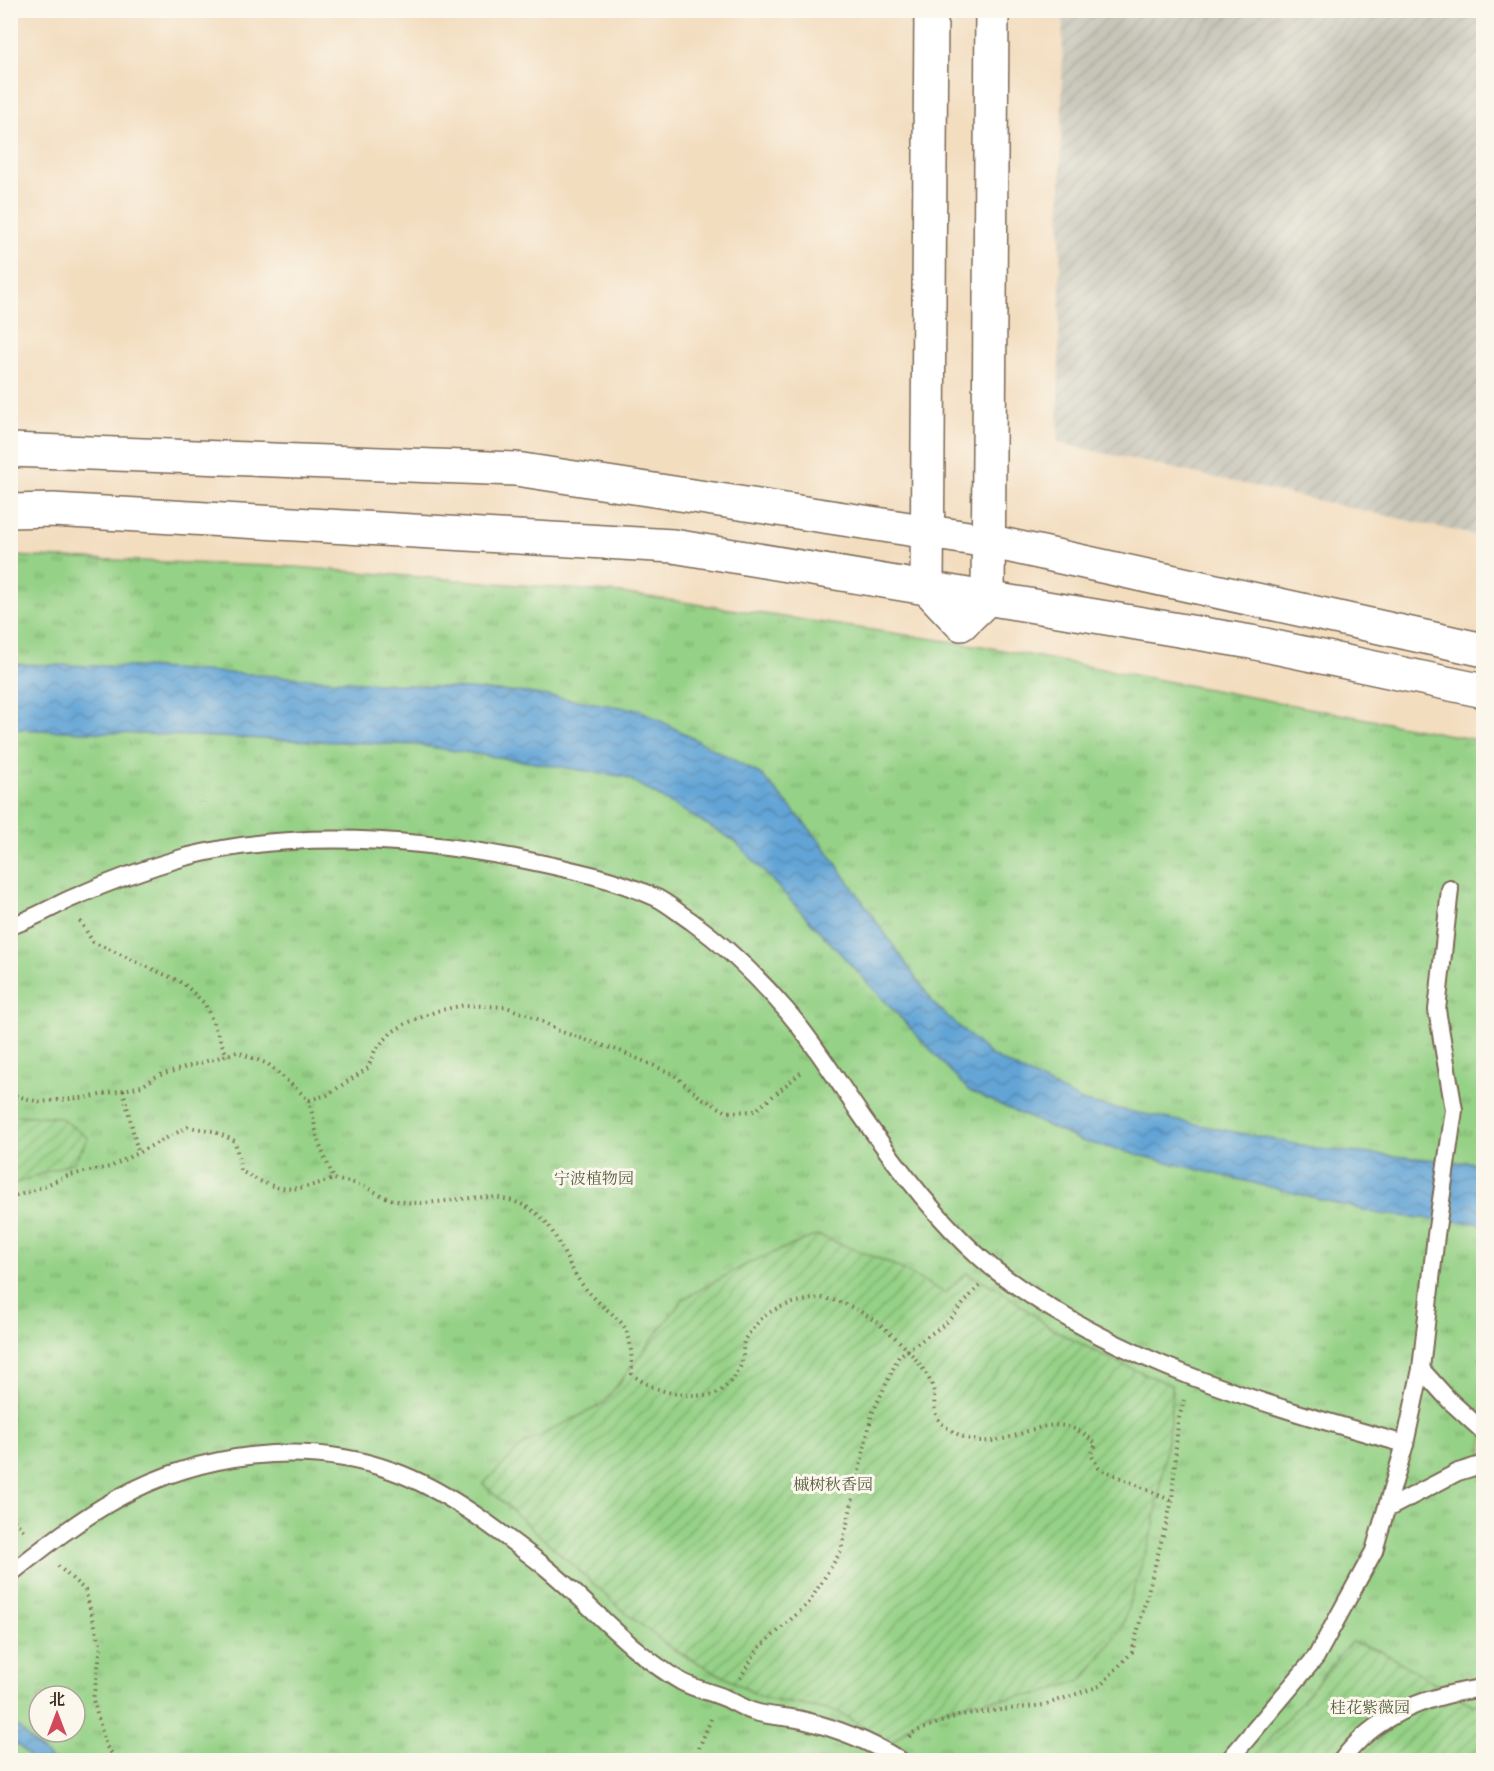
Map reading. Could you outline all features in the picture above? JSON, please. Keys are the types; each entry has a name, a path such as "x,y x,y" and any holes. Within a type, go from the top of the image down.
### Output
{"street":[{"path":"927,588 931,10"},
{"path":"988,598 992,10"},
{"path":"10,450 516,470 988,541 1484,650"},
{"path":"10,510 64,511 673,546 1251,642 1484,691"}],"lane":[{"path":"10,926 109,883 185,857 262,843 420,843 577,870 660,899 719,941 754,972 791,1015 876,1138 919,1191 954,1233 995,1269 1070,1320 1133,1353 1190,1377 1307,1417 1406,1444"},
{"path":"1229,1761 1316,1657 1374,1551 1389,1508 1406,1444 1421,1369 1436,1235 1454,1110 1437,1010 1450,889"},
{"path":"1421,1369 1449,1400 1484,1432"},
{"path":"10,1574 39,1550 118,1498 174,1473 235,1457 296,1453 347,1459 393,1471 447,1498 542,1564 649,1661 684,1683 727,1699 753,1712 802,1720 841,1732 897,1758"},
{"path":"1389,1508 1458,1472 1484,1464"},
{"path":"1342,1761 1357,1740 1416,1702 1450,1692 1484,1688"}],"path":[{"path":"68,900 93,942 183,983 206,1004 227,1056"},
{"path":"309,1100 327,1095 368,1068 375,1050 392,1032 407,1023 437,1011 465,1005 506,1007 536,1018 559,1031 620,1051 673,1074 700,1097 727,1112 756,1111 820,1056"},
{"path":"10,1094 39,1102 90,1097 142,1086 157,1077 237,1052 268,1064 309,1100 319,1144 334,1179"},
{"path":"123,1090 138,1152"},
{"path":"10,1197 30,1192 69,1175 110,1167 188,1127 213,1131 235,1142 241,1171 267,1186 296,1190 334,1179 361,1185 378,1196 399,1202 436,1203 466,1197 500,1197 520,1203 544,1219 584,1287 626,1326 632,1345 632,1374 641,1382 683,1395 713,1395 732,1379 742,1363 744,1341 766,1314 817,1298 841,1302 861,1311 909,1350 933,1386 933,1408 943,1425 975,1442 999,1441 1026,1434 1045,1425 1066,1425 1080,1431 1096,1444 1091,1455 1099,1468 1172,1501"},
{"path":"698,1761 699,1748 708,1723 727,1699 759,1648 808,1604 841,1551 872,1414 899,1356 945,1324 995,1269"},
{"path":"897,1758 912,1733 959,1715 1044,1706 1100,1686 1132,1652 1172,1501 1178,1422 1190,1377"},
{"path":"39,1550 85,1590 101,1647 93,1700 106,1746 117,1761"}],"shaded area":[{"path":"1063,11 1483,11 1483,537 1058,443"}],"green space":[{"name":"宁波植物园","path":"10,556 294,567 621,593 981,646 1483,741 1483,1760 11,1760"},
{"path":"11,1115 59,1117 88,1138 74,1162 11,1185"},
{"name":"槭树秋香园","path":"817,1235 890,1263 945,1293 966,1273 999,1289 1052,1329 1116,1362 1172,1385 1171,1416 1154,1525 1122,1627 1084,1679 1041,1694 972,1702 922,1715 891,1743 838,1712 763,1698 671,1648 622,1610 483,1484 525,1443 603,1404 683,1299 751,1262"},
{"name":"桂花紫薇园","path":"1351,1642 1381,1651 1472,1705 1483,1703 1483,1760 1252,1760"}],"water":[{"path":"11,664 141,667 528,693 640,710 762,775 821,842 935,1005 992,1056 1084,1102 1326,1150 1483,1164 1483,1224 1380,1214 1081,1141 969,1091 735,841 626,777 417,745 11,729"},
{"path":"11,1619 16,1640 11,1662"},
{"path":"10,1717 27,1737 27,1744 35,1744 52,1760 32,1760 11,1738"}]}
